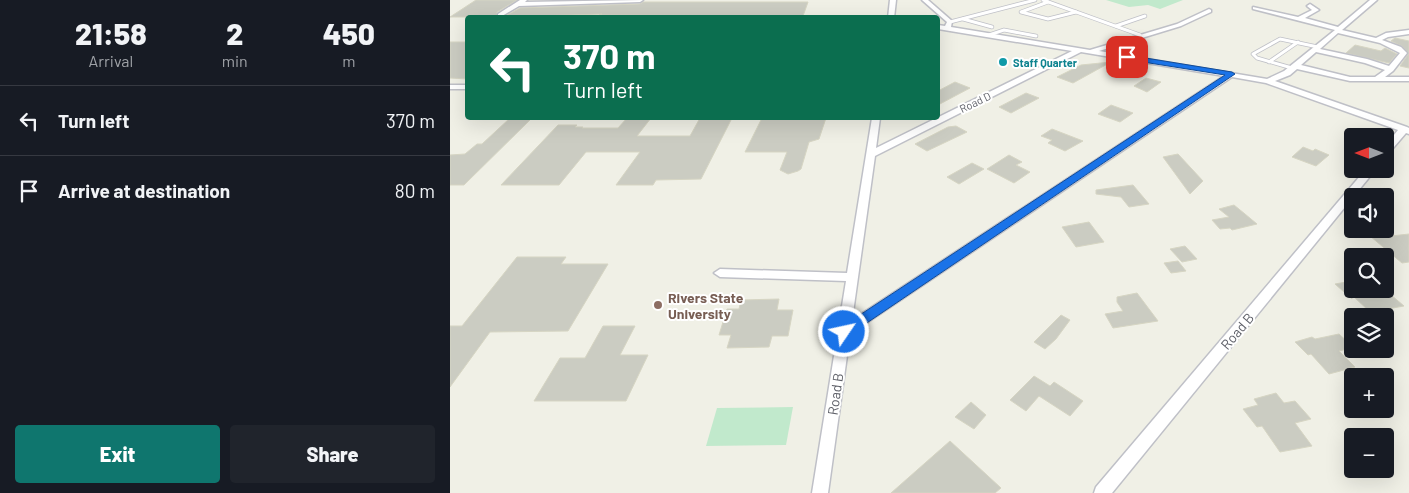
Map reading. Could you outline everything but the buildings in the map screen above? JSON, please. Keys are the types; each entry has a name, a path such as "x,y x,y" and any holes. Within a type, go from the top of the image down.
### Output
{"street":[{"path":"500,15 524,0"},
{"path":"517,4 640,0"},
{"path":"891,15 893,0"},
{"path":"925,0 939,15"},
{"path":"1268,82 1294,67 1374,0"},
{"path":"1299,19 1316,10 1310,6"},
{"path":"1255,8 1401,49 1404,53 1390,69 1377,79"},
{"path":"1092,52 1140,35 1179,25 1209,11"},
{"path":"940,16 948,25"},
{"path":"940,27 948,25 990,35 1232,74 1268,82 1407,130 1394,143"},
{"path":"1375,41 1386,35 1409,32"},
{"path":"1316,48 1390,69"},
{"name":"Road D","path":"940,120 1080,50"},
{"path":"1294,67 1334,77 1409,80"},
{"path":"844,332 1232,74"},
{"path":"450,87 465,87"},
{"name":"Road B","path":"820,493 876,120"},
{"name":"Road D","path":"871,154 939,120"},
{"name":"Road B","path":"1102,493 1364,178"},
{"path":"720,273 852,277"}],"lane":[{"path":"948,25 961,19 1035,0"},
{"path":"1043,0 1140,35"},
{"path":"1048,2 1021,12 1048,20 1076,12"},
{"path":"1116,26 1145,16"},
{"path":"961,19 992,26"},
{"path":"990,35 1004,30 1036,36"},
{"path":"1294,67 1269,62 1257,58 1253,54 1280,39 1316,48"},
{"path":"1269,62 1298,42"}],"green space":[{"path":"1106,0 1183,0 1160,9 1148,5 1129,7"},
{"path":"793,407 786,445 706,446 717,408"}],"place":[{"name":"Staff Quarter","path":"1003,62"},
{"name":"Rivers State University","path":"658,305"}],"route":[{"path":"844,332 1232,74 1127,57"}]}
